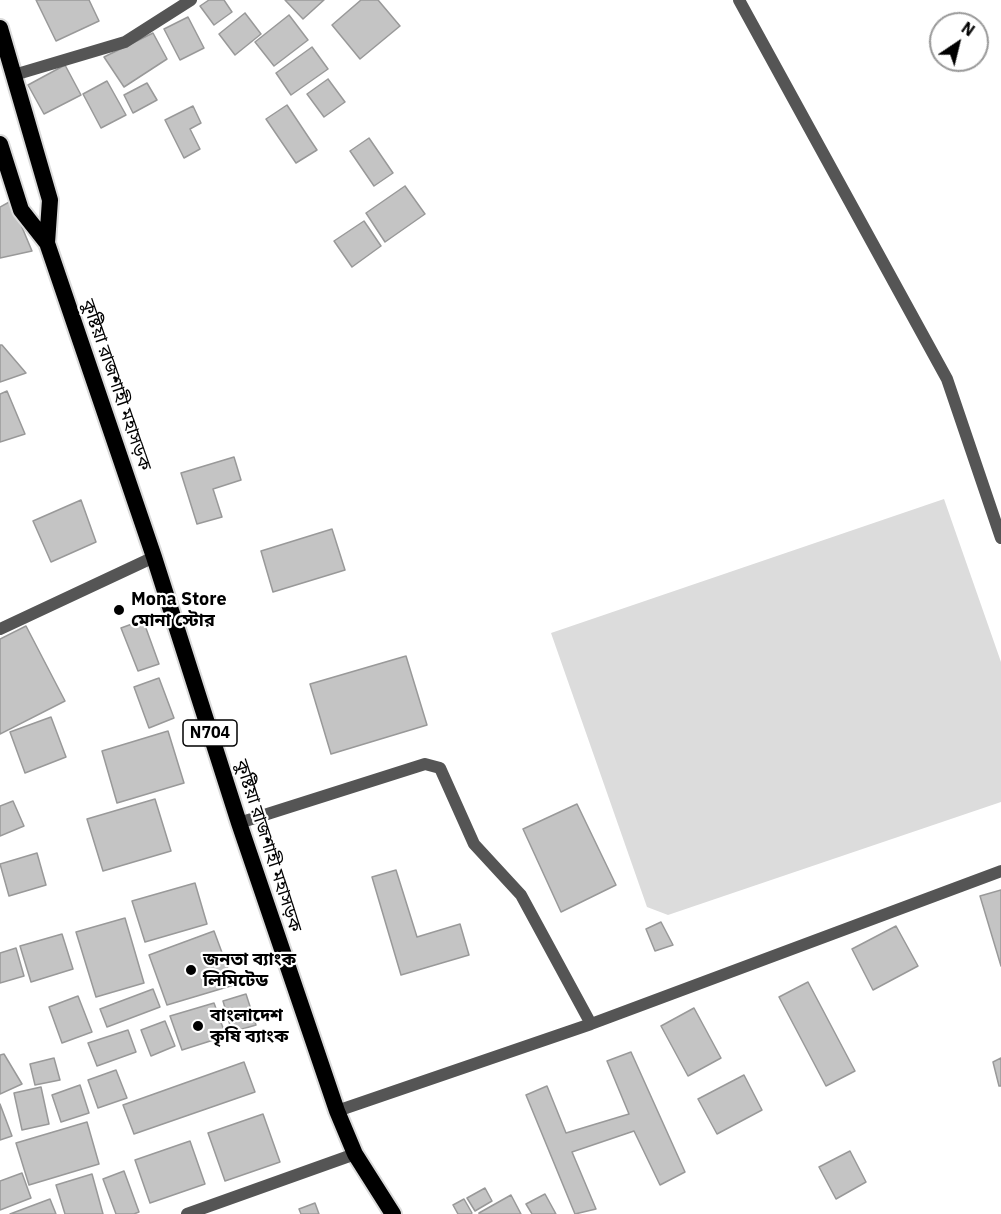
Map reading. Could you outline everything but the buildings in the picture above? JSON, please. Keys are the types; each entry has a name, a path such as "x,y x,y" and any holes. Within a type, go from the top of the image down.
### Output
{"highway":[{"name":"কুষ্টিয়া রাজশাহী মহাসড়ক","path":"0,28 50,200 46,243"},
{"name":"কুষ্টিয়া রাজশাহী মহাসড়ক","path":"0,144 21,210 46,243 154,557 239,823 337,1111 355,1154 393,1214"}],"street":[{"path":"14,75 125,42 191,0"},
{"path":"739,0 947,379 1001,538"},
{"path":"0,628 154,557"},
{"path":"239,823 425,764 440,768 474,844 521,895 591,1024"},
{"path":"337,1111 591,1024 1001,871"},
{"path":"188,1214 355,1154"}],"shaded area":[{"path":"944,499 1001,662 1001,802 668,915 647,907 551,633"}],"place":[{"name":"Mona Store মোনা স্টোর","path":"119,610"},
{"name":"জনতা ব্যাংক লিমিটেড","path":"191,970"},
{"name":"বাংলাদেশ কৃষি ব্যাংক","path":"198,1026"}]}
